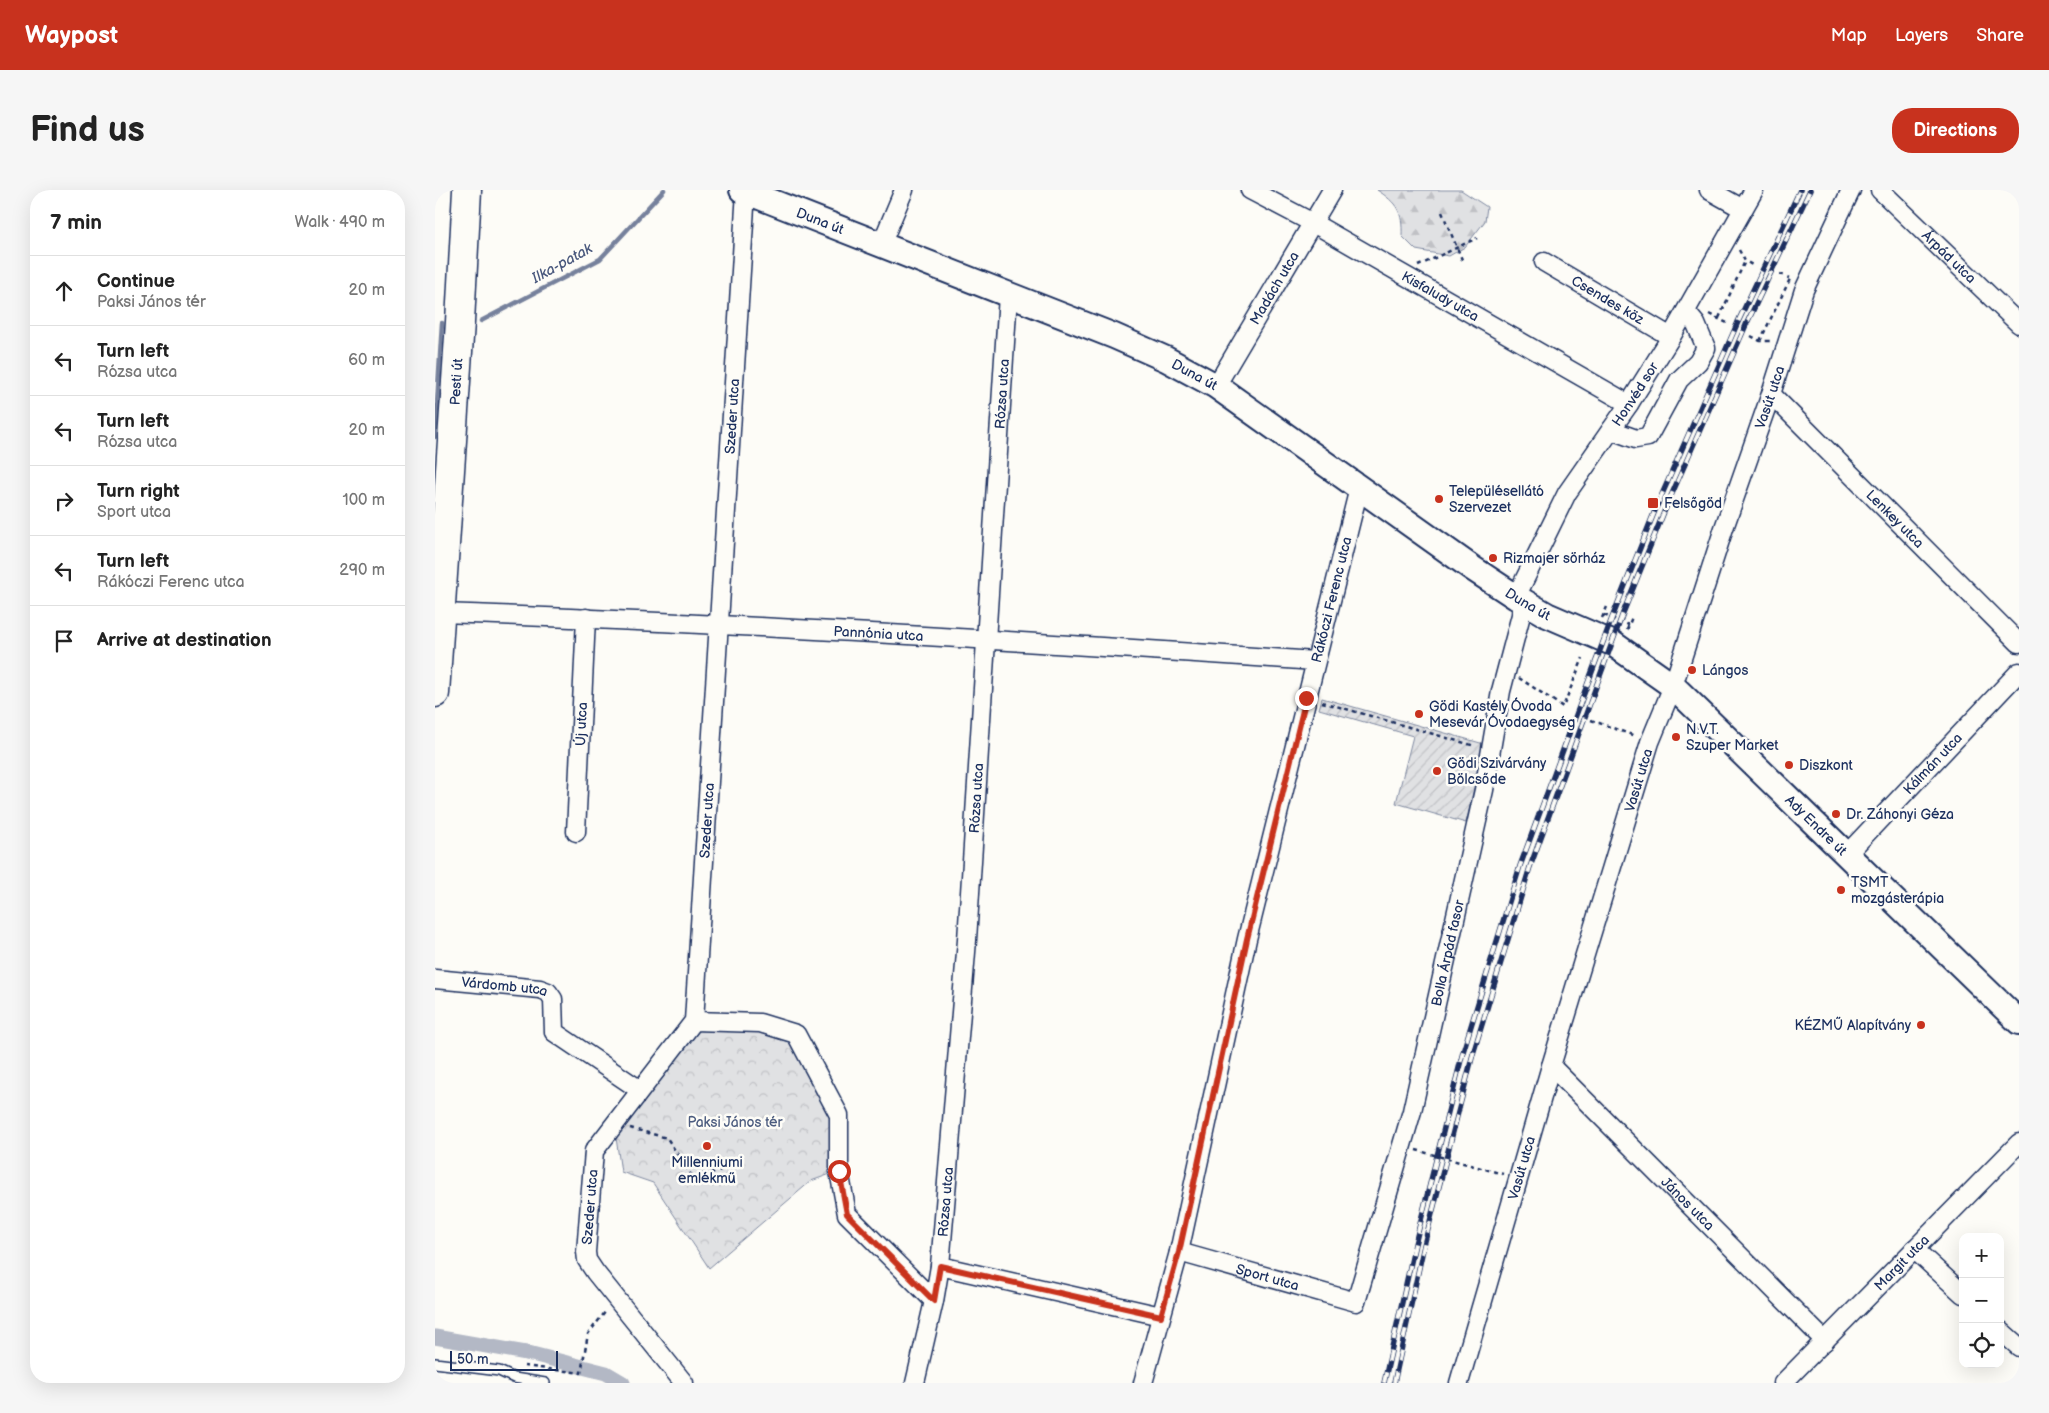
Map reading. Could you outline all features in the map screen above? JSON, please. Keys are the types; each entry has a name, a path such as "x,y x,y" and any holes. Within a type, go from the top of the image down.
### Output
{"main road":[{"name":"Pesti út","path":"435,693 460,329 467,190"}],"street":[{"path":"881,245 904,190"},
{"name":"Kisfaludy utca","path":"1250,190 1313,223 1629,404"},
{"name":"Madách utca","path":"1216,386 1332,190"},
{"path":"1709,190 1743,209"},
{"name":"Honvéd sor","path":"1519,598 1567,493 1629,404 1671,337 1754,190"},
{"name":"Vasút utca","path":"1459,1383 1551,1066 1650,742 1673,686 1804,290 1851,190"},
{"name":"Árpád utca","path":"1880,190 2019,324"},
{"name":"Duna út","path":"744,191 1166,359 1216,386 1359,488 1519,598 1547,615 1604,639"},
{"name":"Szeder utca","path":"684,1383 587,1260 586,1252 595,1151 694,1021 744,191"},
{"name":"Csendes köz","path":"1544,262 1671,337"},
{"name":"Rózsa utca","path":"915,1383 940,1266 967,940 1008,295"},
{"path":"1611,430 1635,439 1648,437 1679,380 1698,362 1705,348 1696,324 1685,312"},
{"name":"Lenkey utca","path":"1771,394 2019,643"},
{"name":"Rákóczi Ferenc utca","path":"1143,1383 1179,1252 1247,939 1359,488"},
{"name":"Bolla Árpád fasor","path":"1356,1302 1412,1111 1482,800 1501,691 1521,615 1519,598"},
{"name":"Pannónia utca","path":"440,613 719,624 985,638 1315,661"},
{"name":"Új utca","path":"576,832 586,618"},
{"name":"Ady Endre út","path":"1604,639 1619,647 1673,686 2019,1022"},
{"name":"Kálmán utca","path":"1845,855 2019,672"},
{"name":"Várdomb utca","path":"435,979 539,989 548,992 553,999 554,1032 640,1090"},
{"path":"694,1021 759,1023 796,1034 839,1114 839,1171 847,1214 934,1301"},
{"name":"János utca","path":"1551,1066 1825,1341"},
{"name":"Margit utca","path":"1783,1383 2019,1143"},
{"path":"1914,1249 1959,1290"},
{"name":"Sport utca","path":"1179,1252 1356,1302"},
{"path":"940,1266 1161,1316"},
{"path":"2004,1334 2019,1347"}],"lane":[{"path":"435,1363 499,1371 516,1380 545,1383"}],"path":[{"path":"1442,212 1463,262"},
{"path":"1417,266 1477,238"},
{"path":"1726,240 1737,247 1745,261 1754,266"},
{"path":"1719,318 1745,261"},
{"path":"1760,341 1790,278"},
{"path":"1751,336 1760,341 1787,342"},
{"path":"1604,615 1629,625"},
{"path":"1508,670 1563,707 1583,658"},
{"path":"1321,702 1483,748"},
{"path":"1591,720 1650,742"},
{"path":"614,1124 667,1138 693,1178 721,1170"},
{"path":"1402,1146 1519,1178"},
{"path":"581,1374 588,1334 616,1298"}],"green space":[{"path":"1377,190 1461,190 1487,207 1485,221 1465,247 1449,256 1416,250 1402,236 1400,214 1394,204"},
{"path":"1322,698 1484,744 1466,823 1396,803 1413,736 1319,709"},
{"name":"Paksi János tér","path":"694,1021 796,1034 839,1115 839,1171 811,1181 709,1268 653,1183 621,1172 614,1124"}],"waterway":[{"name":"Ilka-patak","path":"481,321 600,259 664,190"},
{"name":"Ilka-patak","path":"435,437 442,323"},
{"path":"435,1337 532,1354 606,1373 623,1383"}],"railway":[{"path":"1384,1383 1415,1244 1463,1052 1520,866 1612,618 1656,508 1738,322 1800,190"},
{"path":"1394,1383 1424,1245 1473,1054 1530,867 1623,613 1664,512 1746,325 1810,190"}],"place":[{"name":"Településellátó Szervezet","path":"1439,499"},
{"name":"Felsőgöd","path":"1653,503"},
{"name":"Rizmajer sörház","path":"1493,558"},
{"name":"Lángos","path":"1692,670"},
{"name":"Gödi Kastély Óvoda Mesevár Óvodaegység","path":"1419,714"},
{"name":"N.V.T. Szuper Market","path":"1676,737"},
{"name":"Diszkont","path":"1789,765"},
{"name":"Gödi Szivárvány Bölcsőde","path":"1437,771"},
{"name":"Dr. Záhonyi Géza","path":"1836,814"},
{"name":"TSMT mozgásterápia","path":"1841,890"},
{"name":"KÉZMŰ Alapítvány","path":"1921,1025"},
{"name":"Millenniumi emlékmű","path":"707,1146"}],"route":[{"path":"839,1171 847,1214 934,1301 940,1266 1161,1316 1179,1252 1247,939 1306,698"}]}
